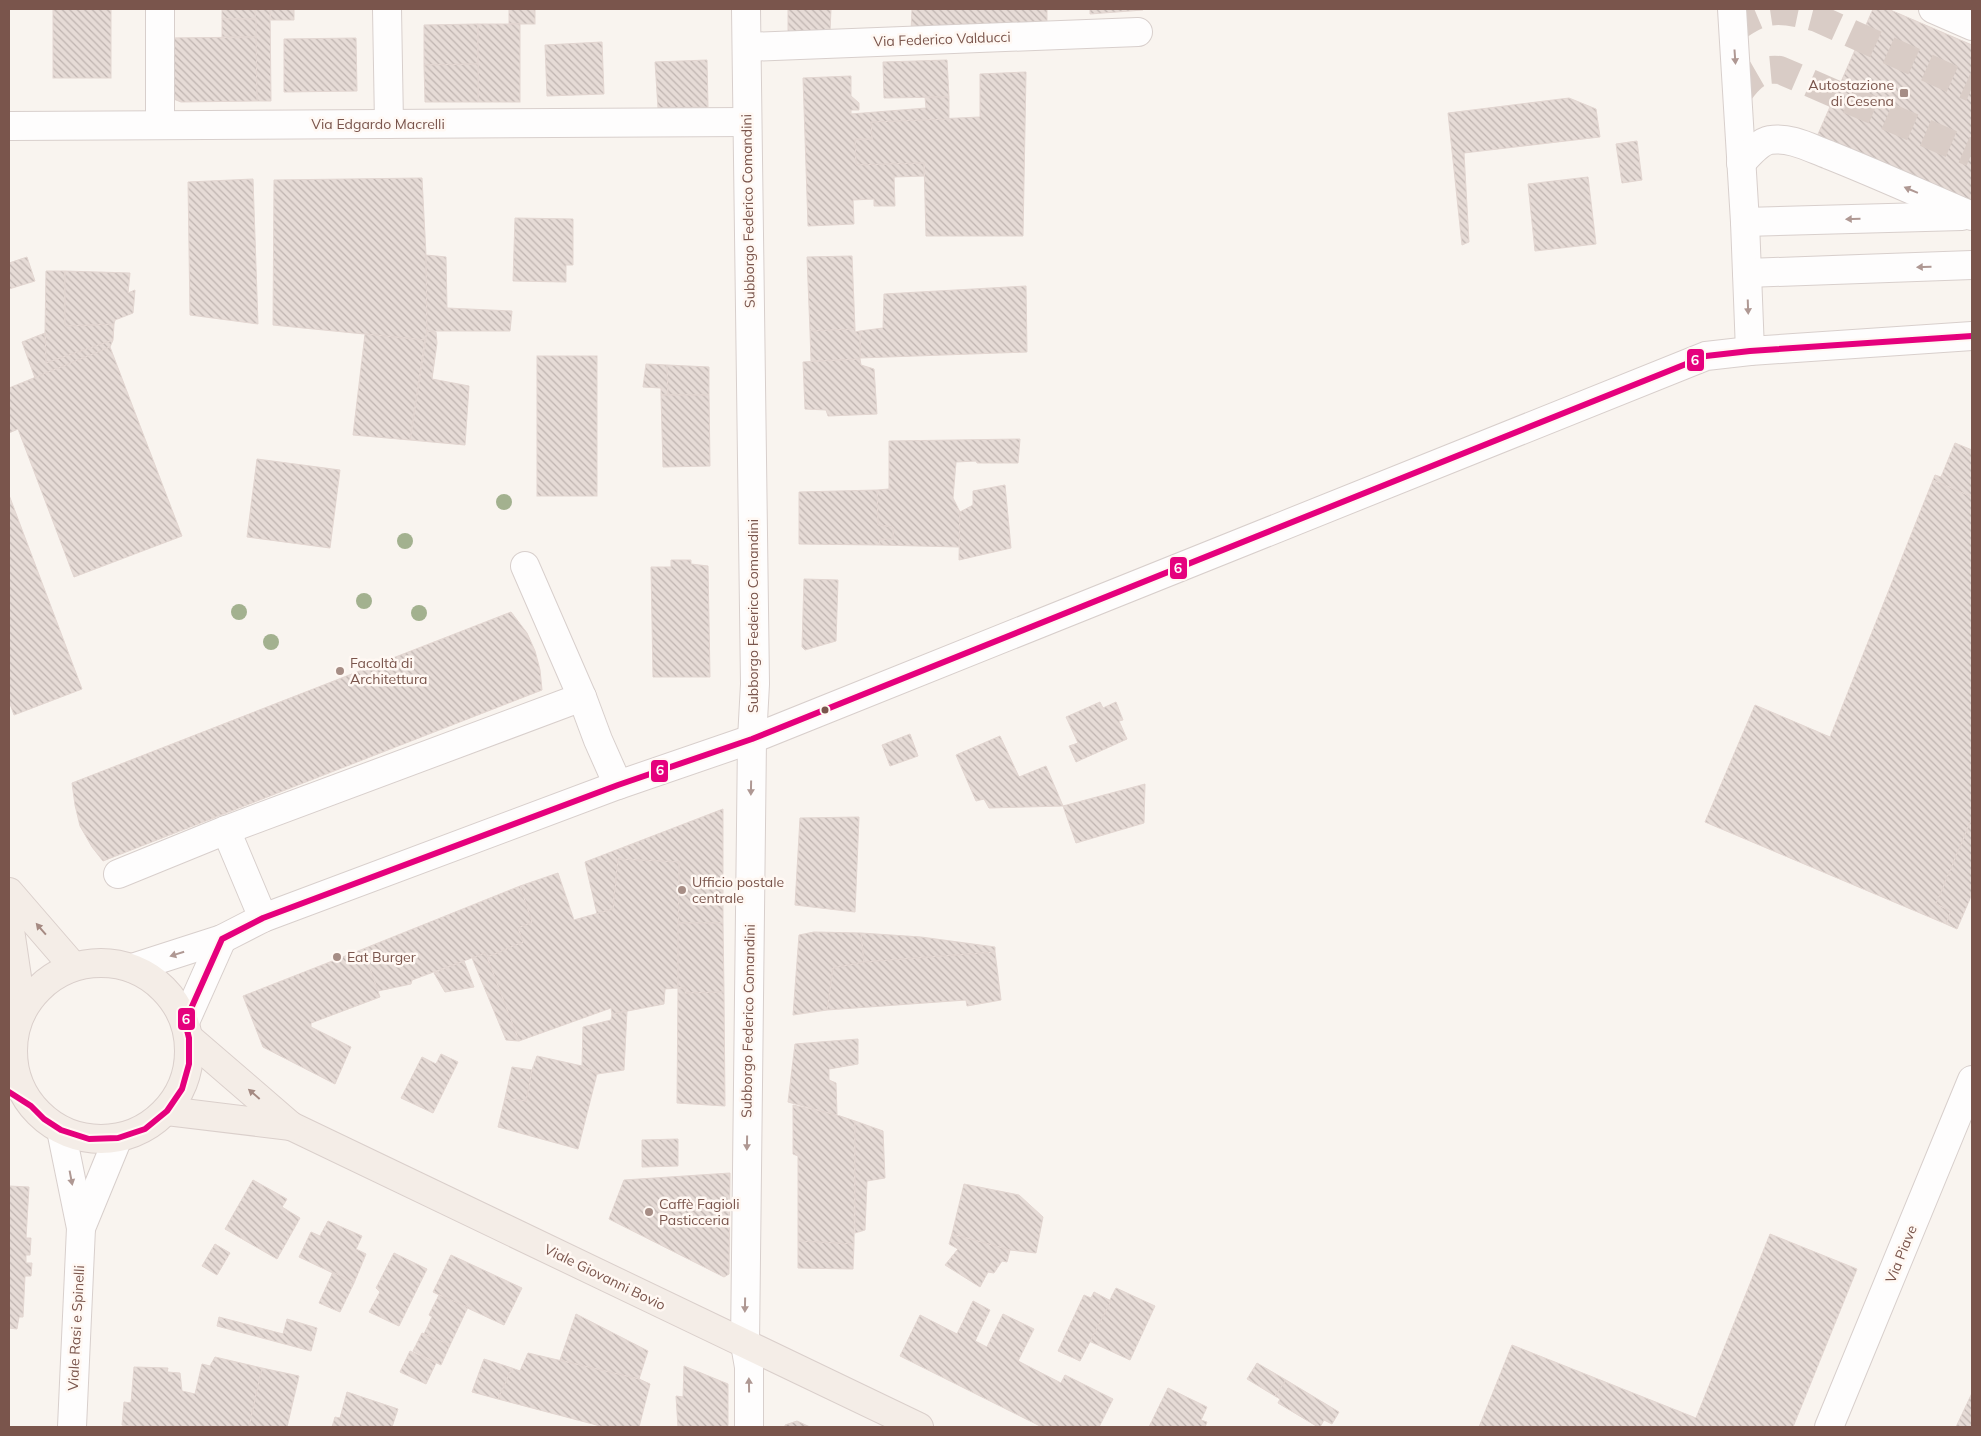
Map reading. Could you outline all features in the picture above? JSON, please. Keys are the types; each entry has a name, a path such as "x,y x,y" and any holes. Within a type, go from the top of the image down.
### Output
{"main road":[{"path":"9,892 73,966"},
{"path":"9,923 16,1020 12,1052 20,1099 61,1130 89,1139 118,1138 145,1129 167,1111 182,1089 189,1064 187,1030 173,999 155,980 132,968 112,963 92,962 73,966 52,977 35,992 16,1020"},
{"name":"Viale Giovanni Bovio","path":"187,1030 291,1126 919,1427"},
{"name":"Viale Giovanni Bovio","path":"167,1111 291,1126"}],"street":[{"path":"160,9 160,125"},
{"path":"387,9 389,124"},
{"name":"Subborgo Federico Comandini","path":"746,9 755,684 752,739 744,1344 749,1367 749,1427"},
{"path":"1732,9 1745,222 1750,350"},
{"path":"1933,9 1972,26"},
{"name":"Via Federico Valducci","path":"747,47 1138,32"},
{"name":"Via Edgardo Macrelli","path":"9,126 747,122"},
{"path":"1741,163 1759,145 1768,140 1793,141 1972,216"},
{"path":"1745,222 1972,216"},
{"path":"1747,273 1972,265"},
{"path":"132,968 222,939 262,918 618,785 752,739 1706,356 1750,350 1972,336"},
{"path":"525,566 618,785"},
{"path":"118,874 226,830 582,697"},
{"path":"226,830 262,918"},
{"path":"187,1030 222,939"},
{"name":"Via Piave","path":"1829,1427 1972,1080"},
{"name":"Viale Rasi e Spinelli","path":"61,1130 81,1228 72,1427"},
{"name":"Viale Rasi e Spinelli","path":"81,1228 118,1138"}],"building":[{"path":"53,9 111,9 111,78 53,78"},
{"path":"222,9 255,9 256,19 222,19"},
{"path":"255,9 270,9 271,101 257,101"},
{"path":"270,9 294,9 294,20 271,20"},
{"path":"509,9 535,9 535,24 509,24"},
{"path":"788,9 831,9 830,32 788,36"},
{"path":"912,9 1047,9 1047,25 911,32"},
{"path":"1090,9 1143,9 1143,10 1090,14"},
{"name":"Autostazione di Cesena","path":"1873,9 1888,9 1972,45 1972,208 1815,141"},
{"path":"222,19 256,19 256,37 222,37"},
{"path":"478,24 478,64 424,65 424,25"},
{"path":"478,24 520,24 520,102 478,102"},
{"path":"256,37 257,101 181,102 171,98 168,38"},
{"path":"356,38 357,91 284,92 284,39"},
{"path":"602,42 604,94 547,96 545,45"},
{"path":"707,60 708,107 658,108 655,62"},
{"path":"947,60 949,97 884,98 883,62"},
{"path":"478,64 478,102 425,102 424,65"},
{"path":"1026,72 1023,236 926,236 924,163 856,165 855,139 872,139 871,122 980,117 980,74"},
{"path":"851,76 851,96 859,103 859,110 851,110 851,114 926,108 925,97 949,97 949,119 871,122 872,139 855,139 856,165 924,163 924,176 894,177 895,206 874,206 874,199 853,200 854,224 808,226 803,78"},
{"path":"1569,98 1596,109 1600,137 1464,153 1469,242 1462,245 1448,113"},
{"path":"1637,141 1642,180 1622,183 1616,144"},
{"path":"1588,177 1596,244 1535,251 1528,184"},
{"path":"422,178 426,255 427,331 425,340 273,325 274,180"},
{"path":"253,179 258,324 190,315 188,182"},
{"path":"515,218 573,219 573,265 566,265 566,282 513,281"},
{"path":"426,255 446,257 447,308 512,311 510,331 427,331"},
{"path":"852,256 855,329 810,331 807,257"},
{"path":"27,257 35,281 9,289 9,263"},
{"path":"46,271 65,271 65,326 114,324 113,340 46,363"},
{"path":"65,271 130,273 128,293 135,290 133,313 115,320 114,324 65,326"},
{"path":"1026,286 1027,352 860,358 860,331 883,328 884,294"},
{"path":"855,329 855,332 860,331 860,359 811,361 810,331"},
{"path":"427,331 436,332 437,343 432,379 469,386 465,445 410,440"},
{"path":"45,333 46,363 113,340 110,347 35,378 22,342"},
{"path":"365,334 425,340 410,440 353,435"},
{"path":"110,347 182,536 74,577 18,429 9,433 9,388"},
{"path":"537,356 597,356 597,496 537,496"},
{"path":"860,359 861,365 874,369 877,414 828,416 826,410 805,409 803,362"},
{"path":"646,364 667,365 668,395 661,395 661,388 643,387"},
{"path":"667,365 709,367 709,395 668,395"},
{"path":"661,395 709,395 710,466 663,467"},
{"path":"1020,439 1018,463 956,462 953,498 960,512 959,547 880,545 879,539 893,539 893,527 878,525 877,490 889,489 889,441"},
{"path":"1955,443 1972,450 1972,497 1933,480 1935,475 1941,477"},
{"path":"257,459 340,470 330,548 247,537"},
{"path":"1933,480 1972,497 1972,818 1936,904 1951,911 1946,924 1705,822 1755,705 1830,737"},
{"path":"1005,485 1011,548 959,560 960,512 973,505 973,491"},
{"path":"877,490 878,525 893,527 893,539 879,539 880,545 799,544 799,492"},
{"path":"9,495 82,689 14,715 9,701"},
{"path":"671,560 691,560 691,564 708,566 710,677 653,677 651,567 671,567"},
{"path":"804,579 838,580 836,641 805,650 802,647"},
{"path":"511,612 527,633 535,651 540,670 542,690 103,861 92,847 80,826 72,783"},
{"path":"1100,702 1103,708 1116,702 1123,720 1119,721 1127,739 1076,762 1069,746 1078,743 1066,717"},
{"path":"910,734 918,756 890,766 882,745"},
{"path":"1000,736 1019,777 1046,766 1063,806 989,808 984,799 976,801 956,755"},
{"path":"1145,784 1144,823 1076,843 1063,806"},
{"path":"723,809 723,923 678,923 679,862 618,859 613,909 597,914 585,862"},
{"path":"859,817 855,912 795,905 800,818"},
{"path":"1972,818 1972,894 1957,929 1946,924 1951,911 1936,904"},
{"path":"618,859 679,862 678,988 665,989 664,1004 612,1014 611,1008 519,1041 487,957 523,942 518,928 532,922 520,886 558,873 574,920 613,909"},
{"path":"520,886 532,922 518,928 523,942 487,957 485,953 412,980 411,984 378,991 363,949"},
{"path":"678,923 723,923 724,992 685,993 686,988 678,988"},
{"path":"814,932 861,933 864,962 833,968 827,1010 793,1015 799,935"},
{"path":"861,933 921,937 995,947 995,952 864,962"},
{"path":"363,949 380,997 311,1023 311,1027 351,1047 335,1084 263,1047 243,996"},
{"path":"995,952 1001,1000 967,1006 966,1000 827,1010 833,968 864,962"},
{"path":"485,953 519,1041 506,1040 472,958"},
{"path":"464,961 474,987 445,992 434,973"},
{"path":"678,988 686,988 685,993 724,992 725,1106 677,1103"},
{"path":"627,1011 624,1070 597,1074 582,1066 583,1027 611,1020 612,1014"},
{"path":"858,1039 858,1064 829,1069 829,1080 836,1083 837,1115 788,1102 795,1044"},
{"path":"441,1054 458,1062 433,1113 401,1098 422,1057 436,1064"},
{"path":"537,1056 582,1066 597,1074 578,1149 498,1127 505,1098 526,1101 532,1070"},
{"path":"512,1067 532,1070 526,1101 505,1098"},
{"path":"793,1105 855,1121 854,1244 798,1241 798,1156 793,1154"},
{"path":"855,1121 883,1131 885,1178 867,1181 865,1230 855,1233"},
{"path":"678,1139 678,1166 642,1167 642,1140"},
{"path":"730,1173 729,1274 724,1277 609,1219 624,1180"},
{"path":"253,1180 287,1199 282,1207 300,1218 277,1259 225,1229"},
{"path":"964,1184 1019,1195 1043,1217 1036,1253 1010,1250 952,1234"},
{"path":"9,1186 29,1187 26,1238 31,1238 30,1255 26,1255 26,1263 32,1263 31,1276 25,1276 23,1317 19,1317 17,1329 9,1328"},
{"path":"328,1221 362,1236 356,1249 366,1254 354,1283 299,1257 311,1232 320,1236"},
{"path":"952,1234 1010,1250 1007,1262 1002,1261 994,1273 988,1272 980,1287 945,1265 958,1249 949,1244"},
{"path":"1770,1234 1857,1269 1793,1427 1479,1427 1512,1345 1696,1418"},
{"path":"798,1241 854,1244 853,1269 798,1268"},
{"path":"215,1244 230,1253 217,1275 202,1266"},
{"path":"394,1253 427,1269 399,1326 369,1312 380,1292 376,1288"},
{"path":"451,1255 522,1288 504,1325 433,1292"},
{"path":"333,1272 354,1283 340,1312 319,1303"},
{"path":"1116,1288 1155,1306 1130,1360 1089,1341"},
{"path":"1094,1292 1111,1301 1080,1361 1058,1351 1084,1295 1091,1298"},
{"path":"439,1295 468,1307 450,1345 424,1334 432,1317 429,1315"},
{"path":"973,1301 990,1310 975,1341 987,1347 1003,1314 1034,1329 1018,1361 1061,1383 1065,1375 1113,1399 1099,1427 1042,1427 900,1356 920,1315 957,1334"},
{"path":"576,1314 648,1351 639,1379 560,1360"},
{"path":"219,1317 283,1334 287,1319 317,1328 311,1351 217,1326"},
{"path":"422,1333 450,1345 441,1365 413,1351"},
{"path":"410,1351 436,1363 426,1384 400,1372"},
{"path":"528,1353 639,1379 650,1384 639,1427 604,1427 498,1399 512,1368 520,1371"},
{"path":"215,1357 262,1368 249,1427 138,1427 122,1425 124,1402 131,1403 134,1367 168,1368 167,1372 180,1373 182,1391 195,1394 202,1364 210,1366"},
{"path":"484,1359 512,1368 498,1399 472,1392"},
{"path":"1257,1363 1286,1380 1275,1396 1247,1379"},
{"path":"684,1366 728,1384 728,1427 678,1427 676,1396 683,1397"},
{"path":"262,1368 299,1376 287,1427 249,1427"},
{"path":"1286,1380 1339,1412 1332,1424 1324,1420 1320,1427 1318,1427 1278,1403 1280,1399 1275,1396"},
{"path":"1168,1388 1207,1407 1201,1420 1207,1422 1205,1427 1149,1427"},
{"path":"347,1392 398,1409 392,1427 332,1427 335,1417 340,1418"},
{"path":"1972,1393 1972,1427 1956,1427"},
{"path":"797,1421 810,1427 785,1427 785,1425"}],"tunnel":[{"path":"1733,30 1754,17 1773,11 1792,12 1817,18 1972,88"},
{"path":"1738,94 1760,72 1780,70 1972,153"}],"transit line":[{"name":"6","path":"9,1092 31,1106 44,1119 61,1130 89,1139 118,1138 145,1129 167,1111 182,1089 189,1064 189,1038 185,1022 222,939 263,918 618,785 752,739 1706,356 1750,351 1972,336"}],"place":[{"name":"Autostazione di Cesena","path":"1904,93"},
{"name":"Facoltà di Architettura","path":"340,671"},
{"name":"Ufficio postale centrale","path":"682,890"},
{"name":"Eat Burger","path":"337,957"},
{"name":"Caffè Fagioli Pasticceria","path":"649,1212"}]}
